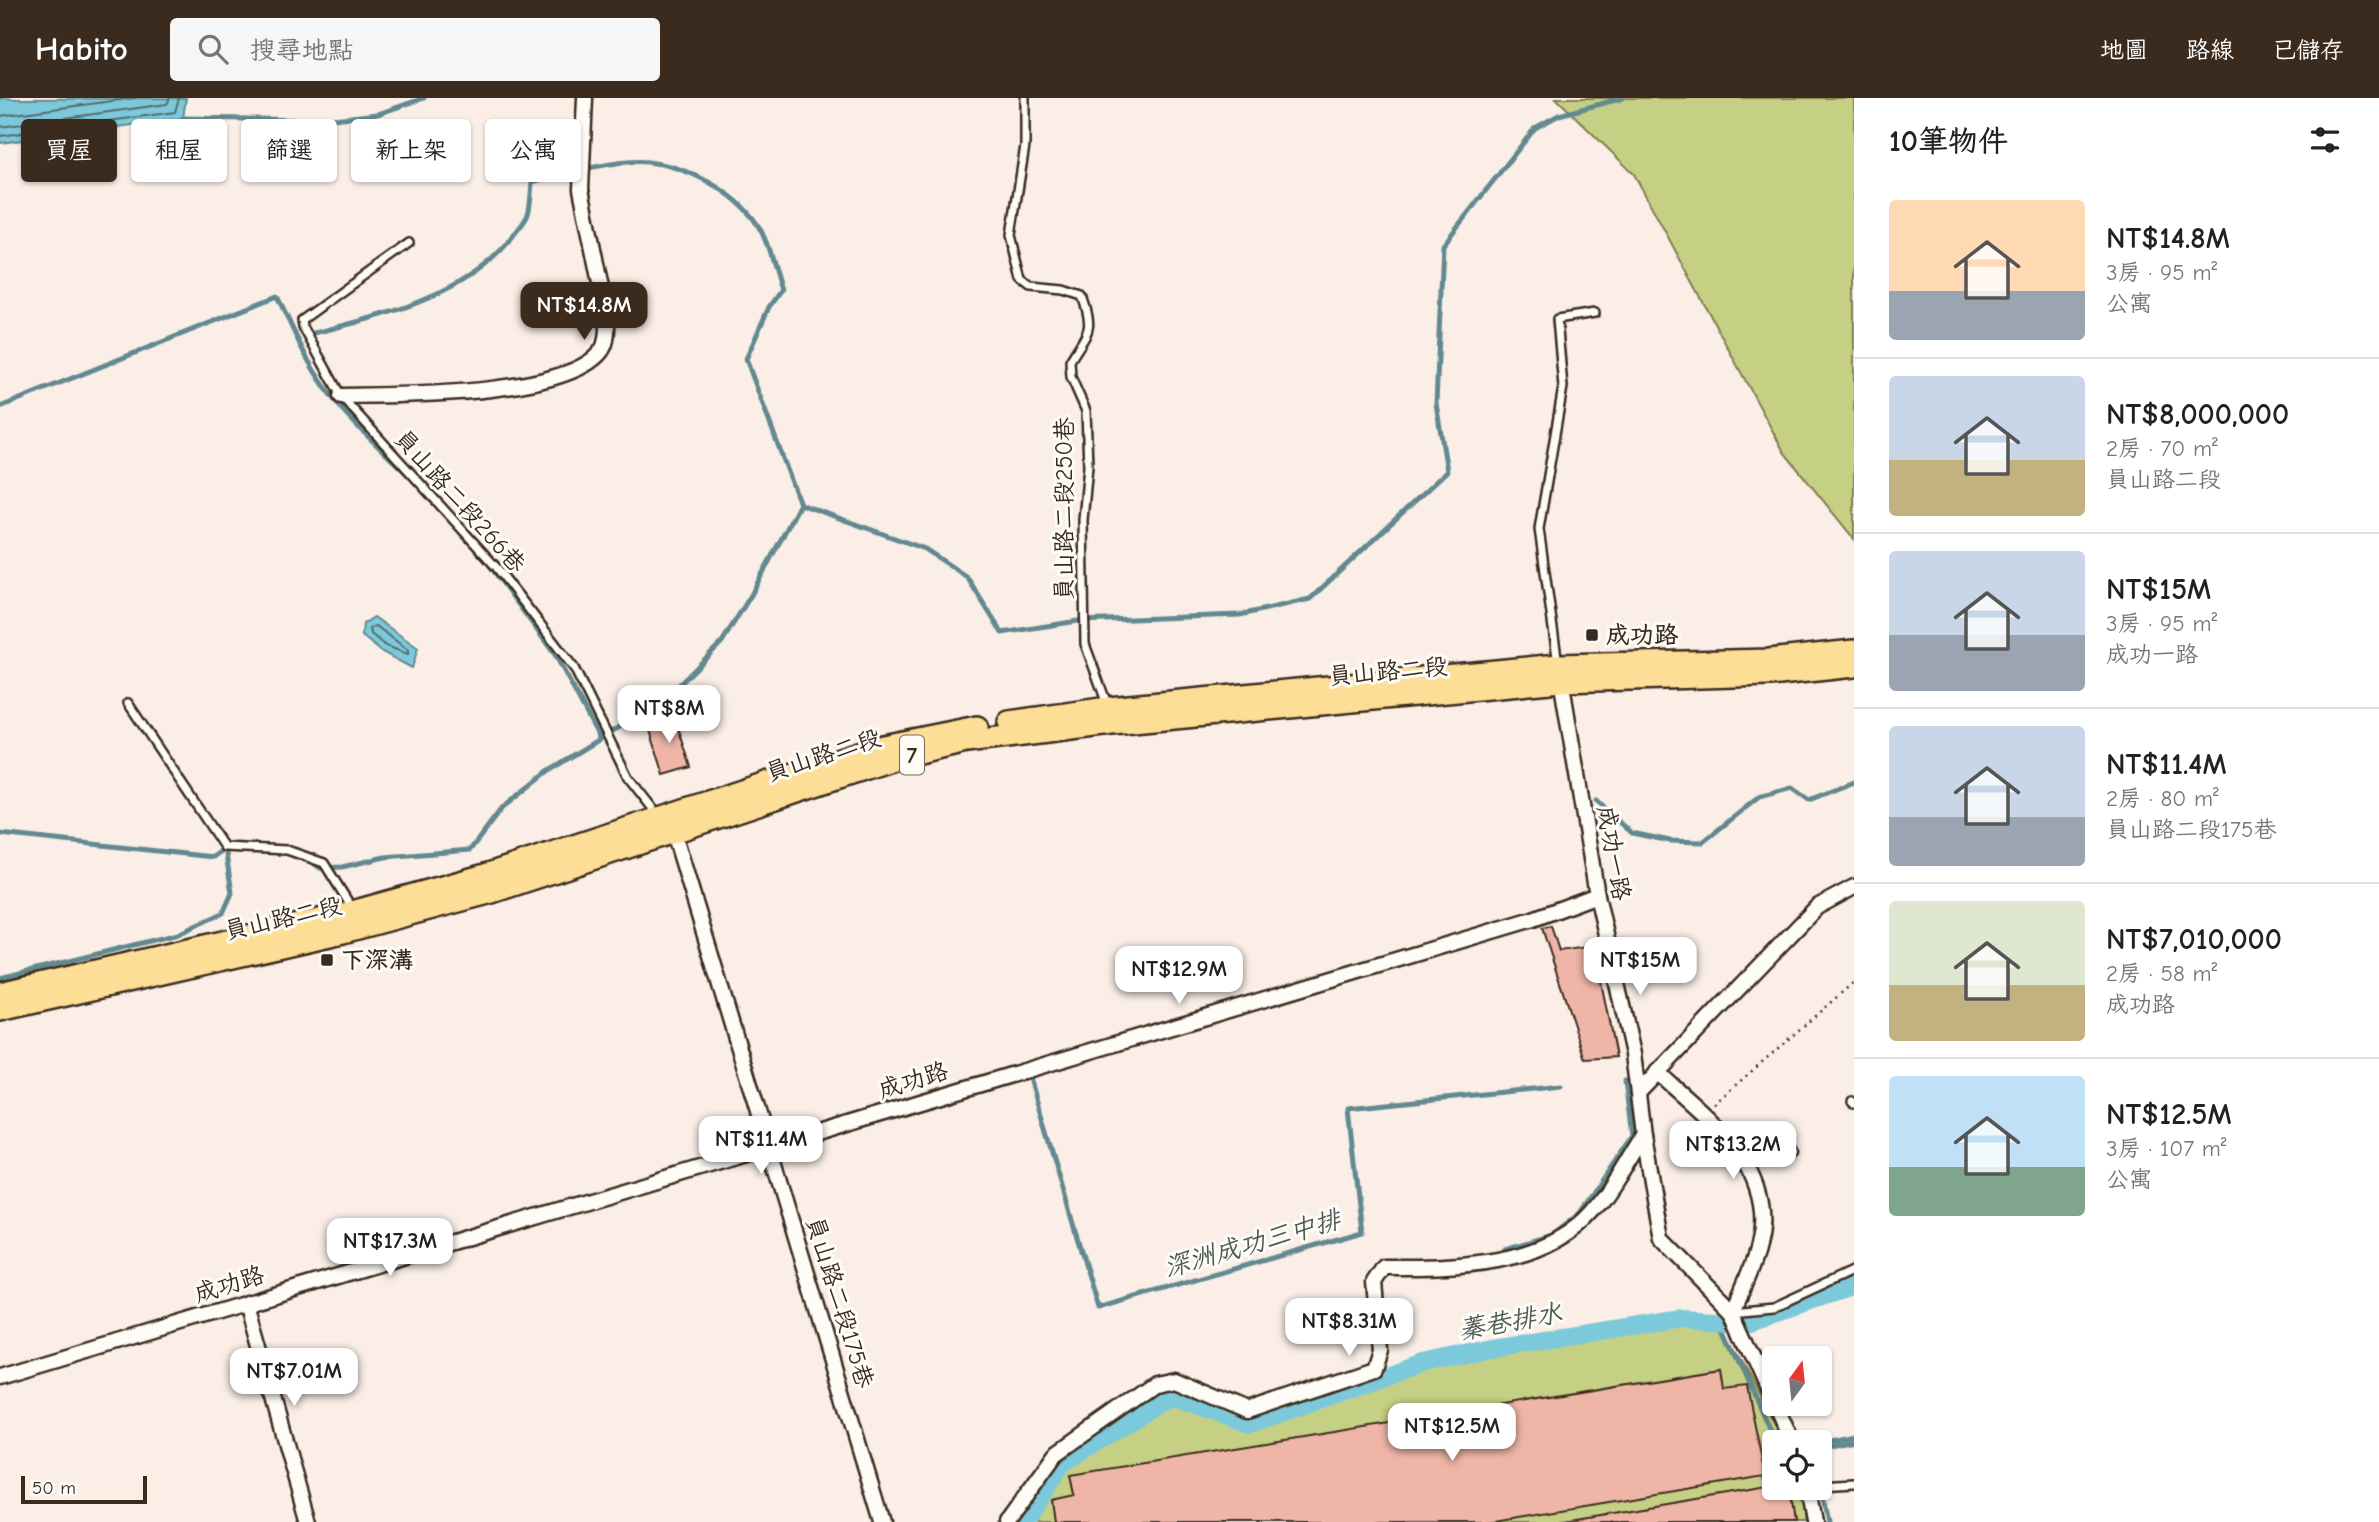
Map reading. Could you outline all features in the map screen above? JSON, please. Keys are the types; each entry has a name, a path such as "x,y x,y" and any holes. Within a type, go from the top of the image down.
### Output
{"main road":[{"name":"員山路二段","path":"0,993 492,892 667,826 897,758 966,742 1110,716 1560,673 1769,660 1854,651"},
{"name":"員山路二段","path":"1560,673 1770,676 1854,666"},
{"name":"員山路二段","path":"0,1010 357,920"}],"street":[{"path":"341,396 479,391 535,382 583,366 601,350 607,336 607,318 581,180 585,98"},
{"name":"成功一路","path":"1560,673 1597,895 1620,989 1661,1238 1736,1317 1762,1374"},
{"name":"員山路二段175巷","path":"667,826 770,1147 882,1522"},
{"path":"1638,1093 1817,907 1854,887"},
{"name":"成功路","path":"0,1377 1533,919 1597,895"},
{"path":"1657,1072 1703,1114 1739,1153 1762,1198 1759,1245 1736,1317"},
{"path":"1007,1522 1056,1454 1155,1384 1174,1380 1247,1411 1374,1368 1380,1350 1374,1282 1384,1267 1440,1267 1501,1259 1556,1241 1592,1212 1643,1135"},
{"path":"1739,1153 1767,1141 1787,1152"},
{"path":"246,1303 309,1522"},
{"path":"1809,1500 1813,1522"}],"lane":[{"name":"員山路二段250巷","path":"1025,98 1025,146 1011,235 1022,280 1031,287 1063,290 1082,296 1090,318 1090,333 1070,361 1071,377 1086,411 1088,466 1083,520 1085,644 1110,716"},
{"name":"員山路二段266巷","path":"409,243 302,320 303,327 341,396 497,568 574,668 628,777 667,826"},
{"path":"1560,673 1539,530 1563,387 1557,319 1595,313"},
{"path":"128,703 224,847 287,850 324,863 357,920"},
{"path":"1736,1317 1774,1307 1854,1270"},
{"path":"1832,1484 1854,1483"}],"path":[{"path":"1703,1114 1854,982"}],"green space":[{"path":"1556,98 1854,98 1854,539 1784,452 1634,174"},
{"path":"1676,1319 1726,1329 1762,1400 1762,1416 1770,1416 1777,1430 1762,1430 1762,1500 1803,1500 1804,1522 1029,1522 1068,1466 1173,1402 1243,1429 1460,1356"}],"water":[{"path":"0,98 186,98 183,118 131,119 131,125 117,127 117,119 21,119 21,140 0,143"},
{"path":"374,617 418,648 412,668 382,652 362,636 363,624"}],"building":[{"path":"673,712 691,767 664,775 648,724"},
{"path":"1551,926 1559,951 1594,946 1616,1057 1585,1059 1542,928"},
{"path":"1721,1369 1724,1389 1747,1386 1762,1461 1762,1476 1489,1522 1054,1522 1051,1500 1074,1495 1070,1475"},
{"path":"1762,1488 1762,1500 1791,1500 1794,1522 1559,1522"}],"waterway":[{"path":"183,118 324,120 378,114 424,98"},
{"path":"310,860 320,868 342,867 385,857 470,850 502,808 548,771 665,699 722,642 751,595 800,504 925,549 967,577 1002,633 1078,621 1240,615 1310,599 1447,471 1436,403 1443,245 1535,128 1559,115 1623,98"},
{"path":"314,333 422,301 473,274 494,257 526,219 532,182 621,163 648,162 678,169 709,182 736,201 757,224 768,248 781,290 769,307 746,359 800,504"},
{"path":"0,407 277,296 311,365 334,399 354,423 410,477"},
{"path":"485,559 556,656 599,737"},
{"path":"1596,801 1632,833 1670,841 1703,842 1759,797 1792,788 1809,800 1854,782"},
{"path":"0,834 213,857 225,848"},
{"path":"253,845 275,847"},
{"path":"0,978 178,934 223,913 232,893 225,848 230,848"},
{"name":"深洲成功三中排","path":"1030,1078 1098,1308 1362,1232 1348,1108 1561,1086"},
{"path":"1505,1249 1552,1235 1580,1213 1632,1136 1625,1081"},
{"name":"蓁巷排水","path":"1023,1522 1063,1463 1162,1401 1174,1397 1250,1424 1423,1363 1493,1348 1681,1318 1749,1322 1854,1286"},
{"path":"1722,1321 1770,1430"},
{"path":"1832,1440 1854,1435"},
{"path":"1832,1445 1854,1440"},
{"path":"1803,1500 1805,1522"},
{"path":"1823,1500 1827,1522"}],"place":[{"name":"成功路","path":"1592,635"},
{"name":"下深溝","path":"327,960"}]}
